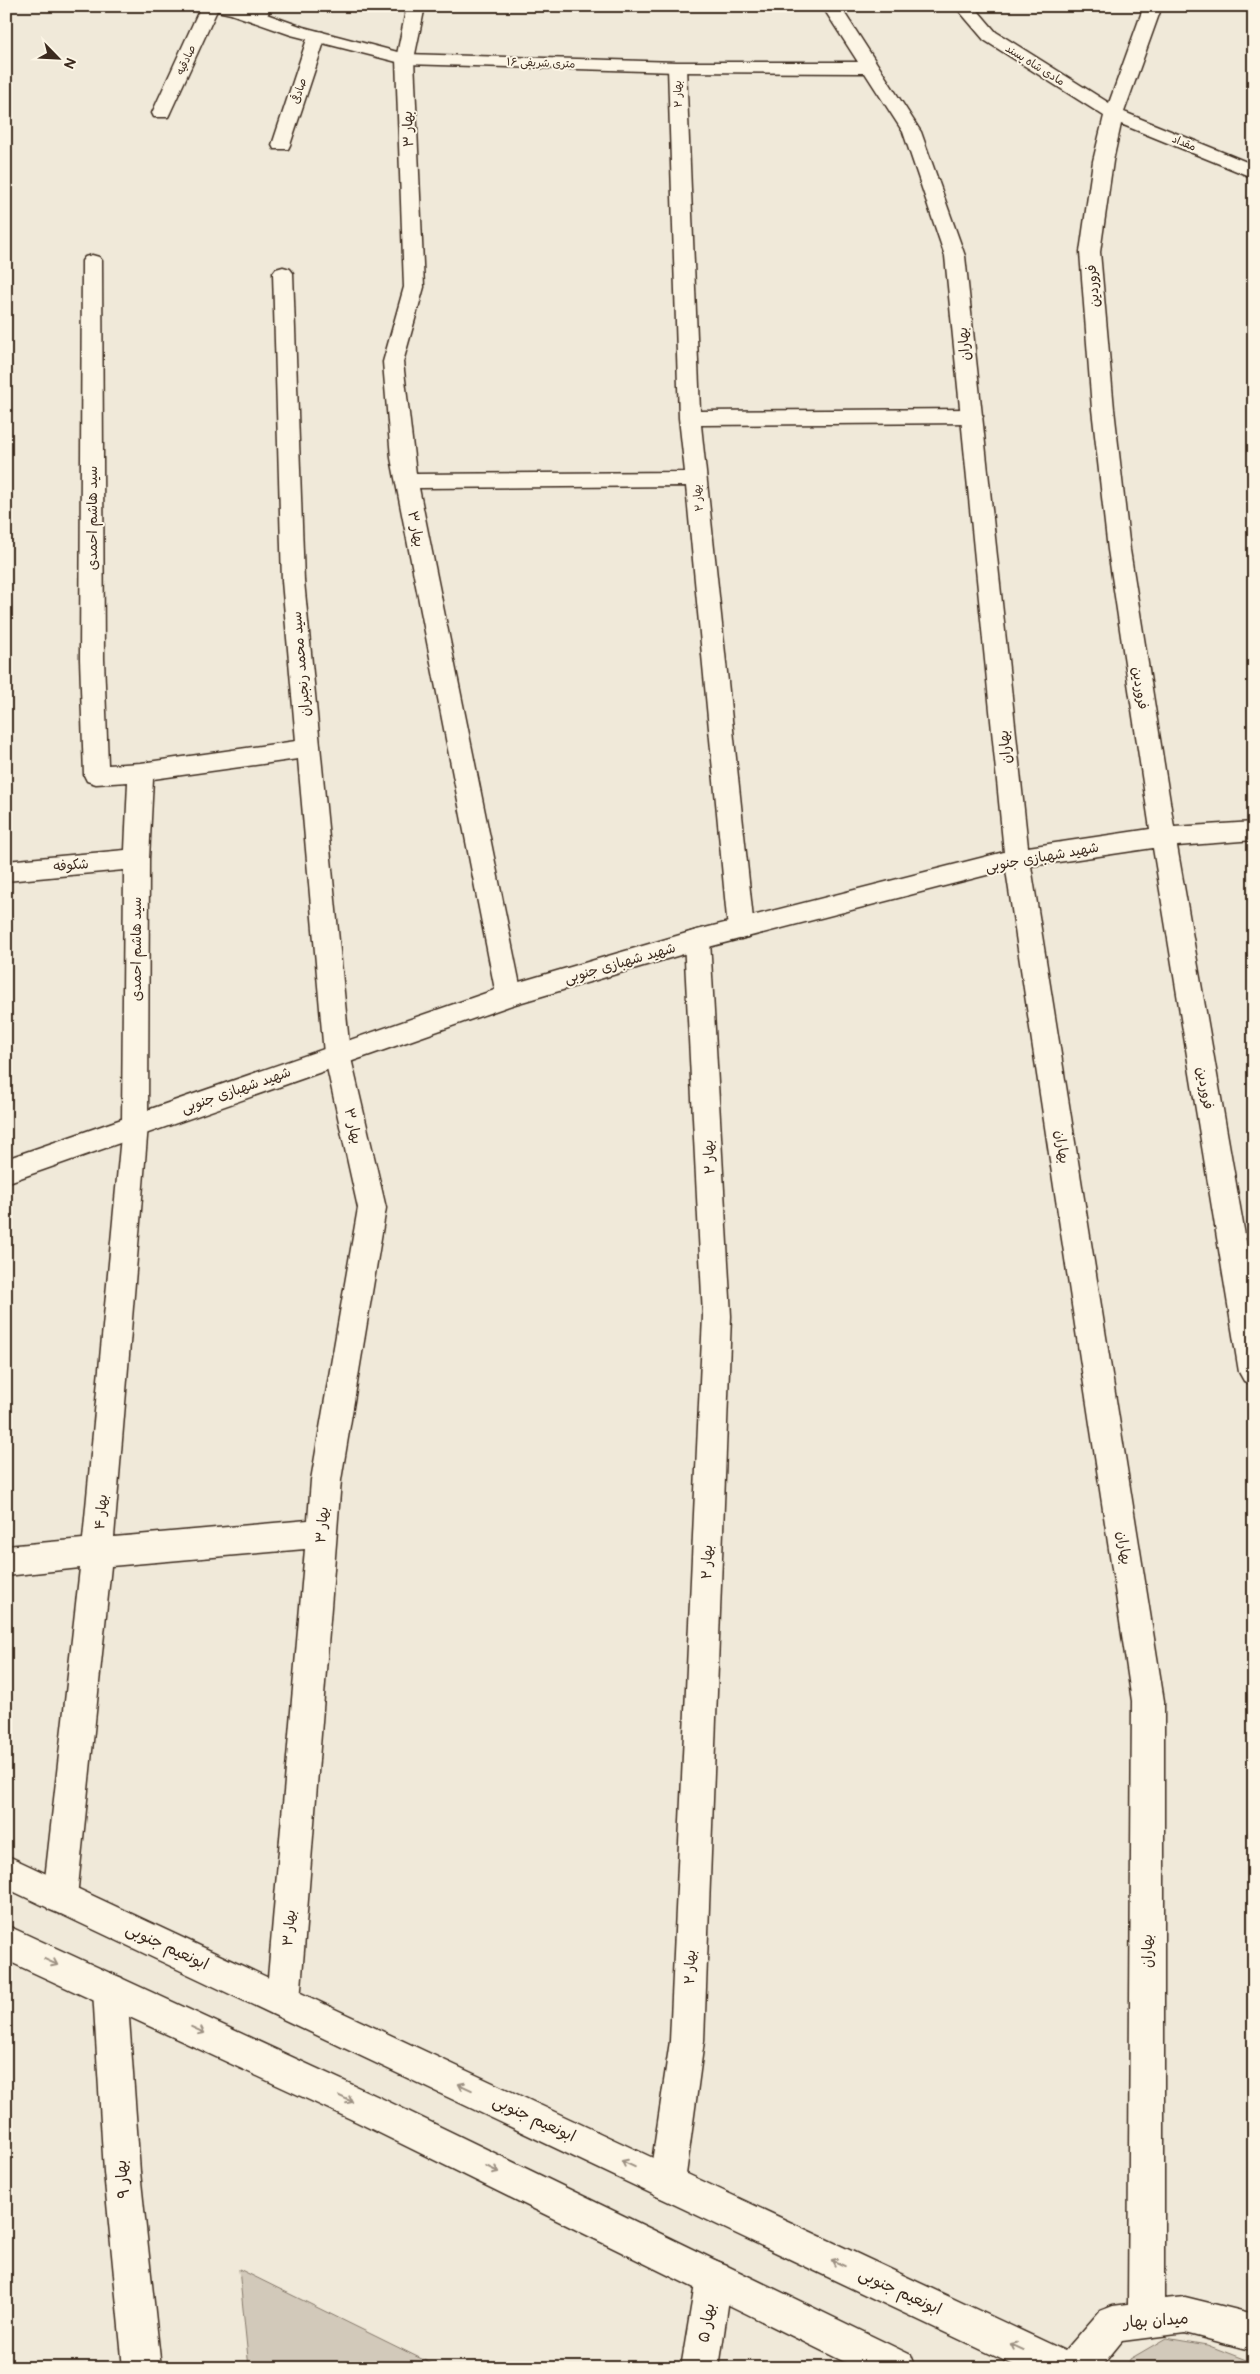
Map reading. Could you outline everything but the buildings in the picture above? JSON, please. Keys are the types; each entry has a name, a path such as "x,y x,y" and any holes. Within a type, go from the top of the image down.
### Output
{"street":[{"name":"صادقیه","path":"161,113 210,6"},
{"name":"۱۶ متری شریفی","path":"218,6 261,12 317,36 405,59 677,67 871,68"},
{"name":"بهار ۳","path":"416,6 405,59 414,287 393,362 402,458 509,995"},
{"name":"بهاران","path":"831,6 912,132 955,256 1017,858 1148,1701 1146,2320"},
{"name":"مادی شاه پسند","path":"964,6 990,36 1114,114"},
{"name":"فروردین","path":"1153,6 1114,114 1103,161 1090,252 1103,409 1119,550 1163,837 1254,1372"},
{"name":"صادقی","path":"281,145 317,36"},
{"name":"بهار ۲","path":"677,67 690,418 741,928"},
{"name":"مقداد","path":"1114,114 1254,172"},
{"name":"سید هاشم احمدی","path":"92,261 92,649 96,775 141,772 136,859 135,1125"},
{"name":"سید محمد رنجبران","path":"284,273 294,581 337,1054"},
{"path":"690,418 972,416"},
{"path":"406,481 696,479"},
{"path":"141,772 310,748"},
{"name":"شهید شهبازی جنوبی","path":"6,1171 509,995 741,928 1017,858 1163,837 1254,831"},
{"name":"شکوفه","path":"6,872 136,859"},
{"name":"بهار ۲","path":"667,2182 687,2042 717,1316 697,940"},
{"name":"بهار ۳","path":"283,2001 326,1480 372,1208 337,1054"},
{"name":"بهار ۴","path":"60,1897 97,1552 135,1125"},
{"path":"6,1561 97,1552 216,1544 322,1533"},
{"name":"ابونعیم جنوبی","path":"6,1871 1061,2368"},
{"path":"6,1942 369,2110 898,2368"},
{"name":"بهار ۹","path":"110,1990 122,2172 142,2368"},
{"name":"بهار ۵","path":"700,2368 714,2278"},
{"name":"میدان بهار","path":"1075,2368 1113,2324 1186,2316 1254,2333"}],"shaded area":[{"path":"239,2269 440,2368 249,2368"},
{"path":"1166,2338 1207,2345 1254,2363 1254,2368 1128,2368 1130,2359"}]}
